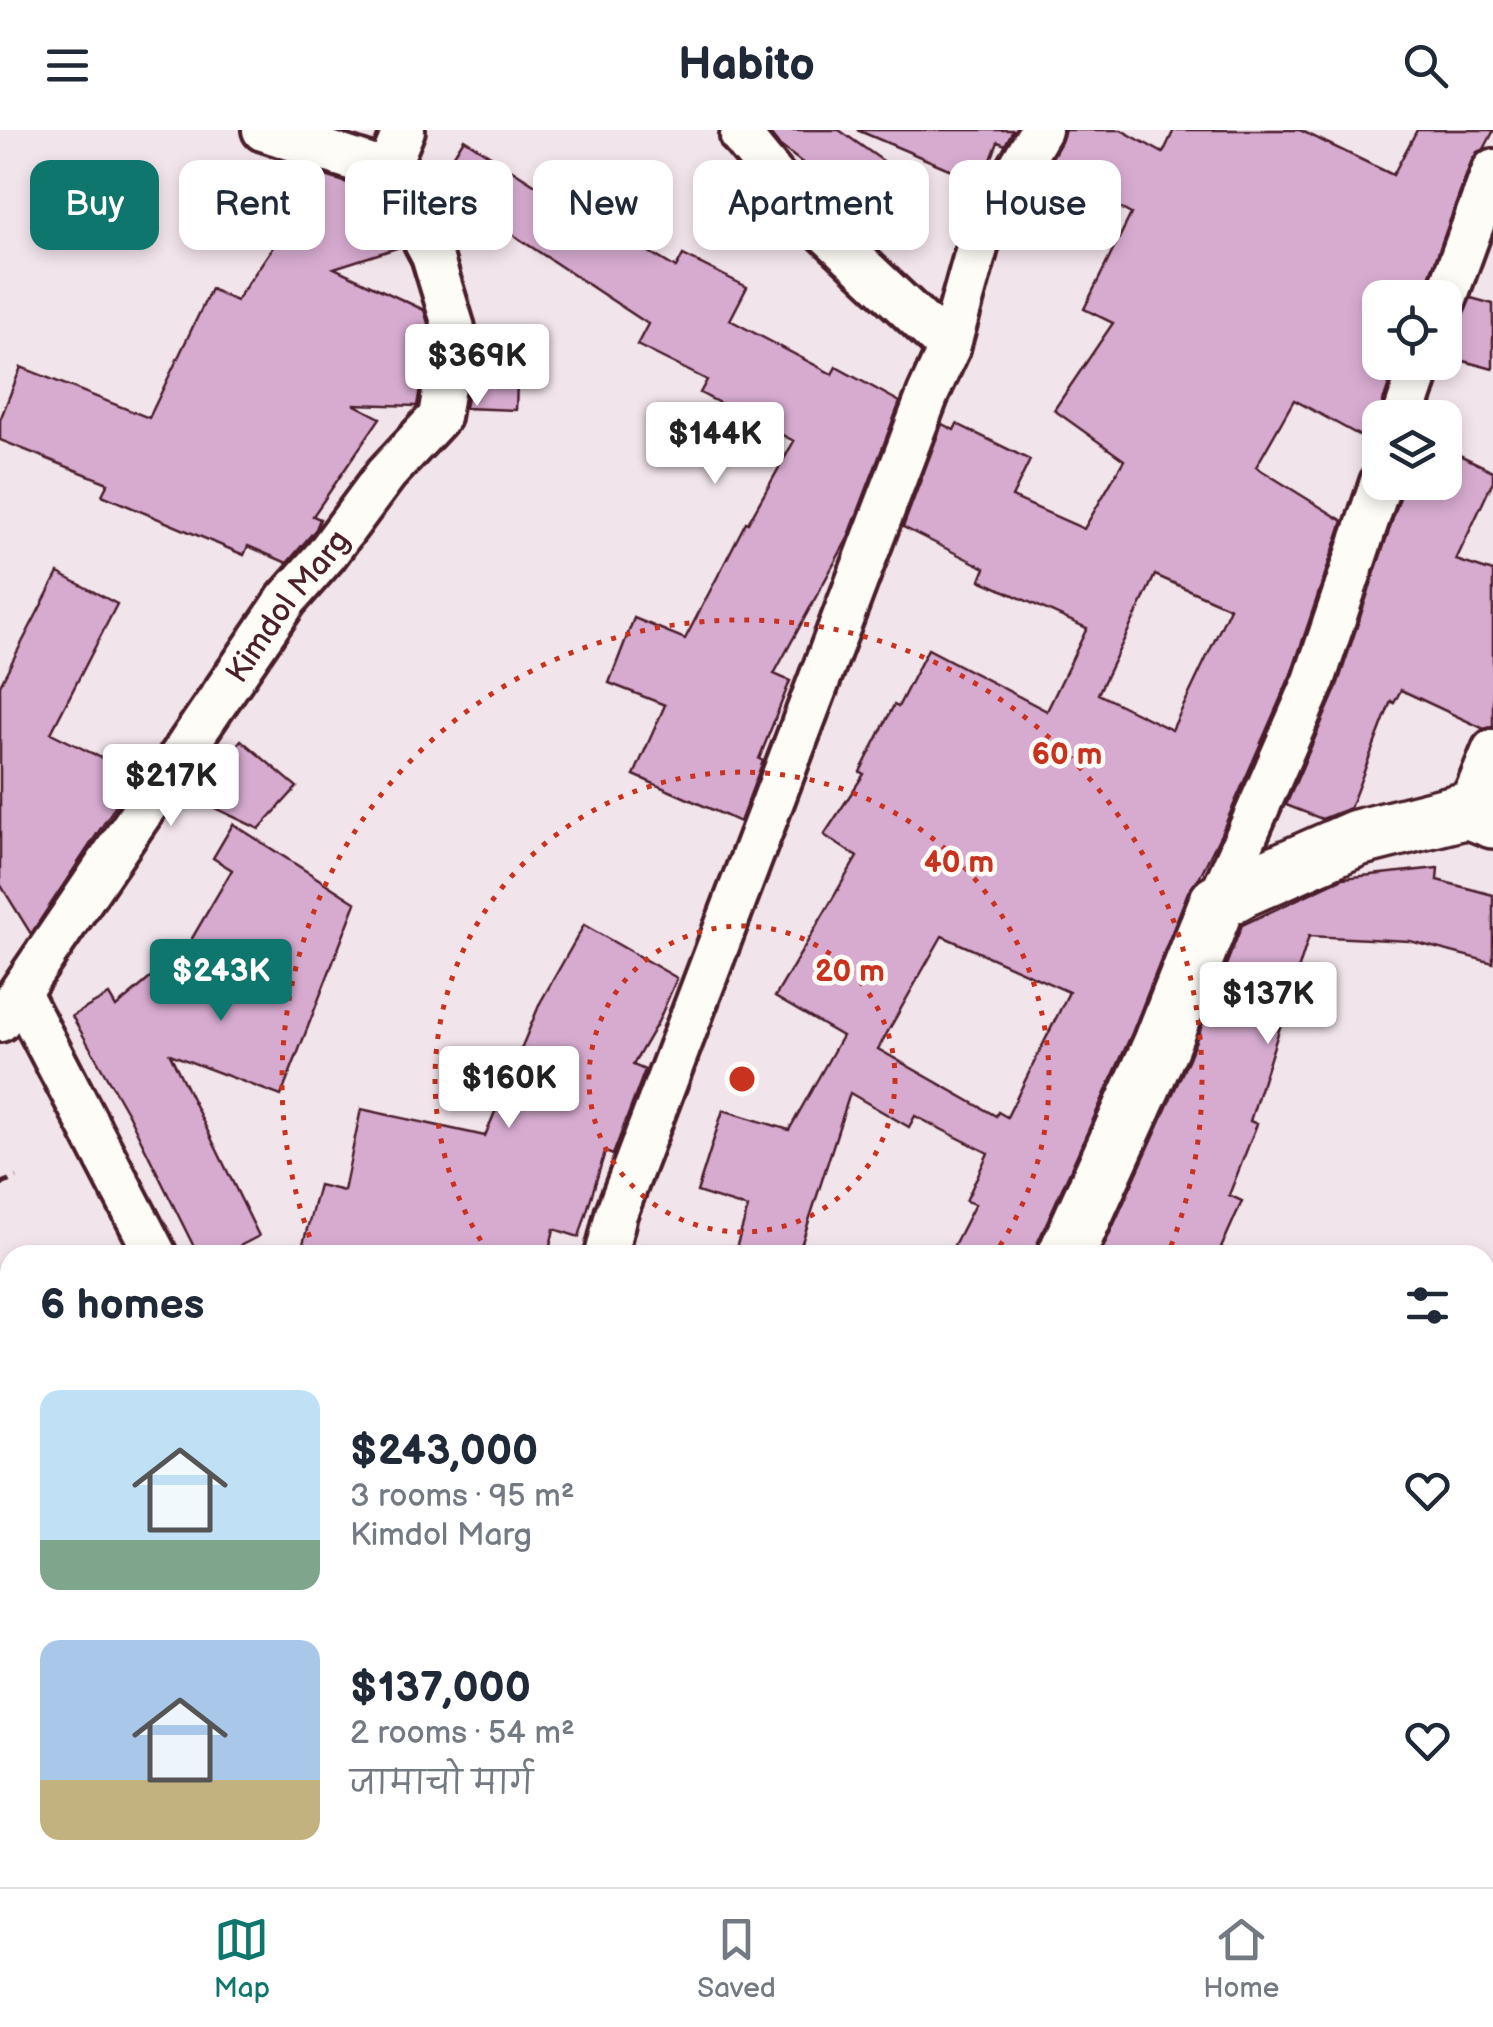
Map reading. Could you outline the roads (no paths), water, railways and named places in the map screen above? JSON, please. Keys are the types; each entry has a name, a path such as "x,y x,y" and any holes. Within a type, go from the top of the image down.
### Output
{"street":[{"path":"263,130 354,160"},
{"path":"392,160 404,130"},
{"path":"742,130 741,136 800,208 948,348"},
{"path":"608,1245 616,1214 748,864 948,348 982,230 1041,130"},
{"path":"1452,280 1493,170"},
{"name":"Kimdol Marg","path":"10,1007 287,599 326,555 386,474 439,417 454,328 429,250"},
{"path":"1070,1245 1160,1046 1216,903 1314,681 1375,500"},
{"path":"1216,903 1356,838 1480,815 1493,750"},
{"path":"10,1007 150,1245"}]}
